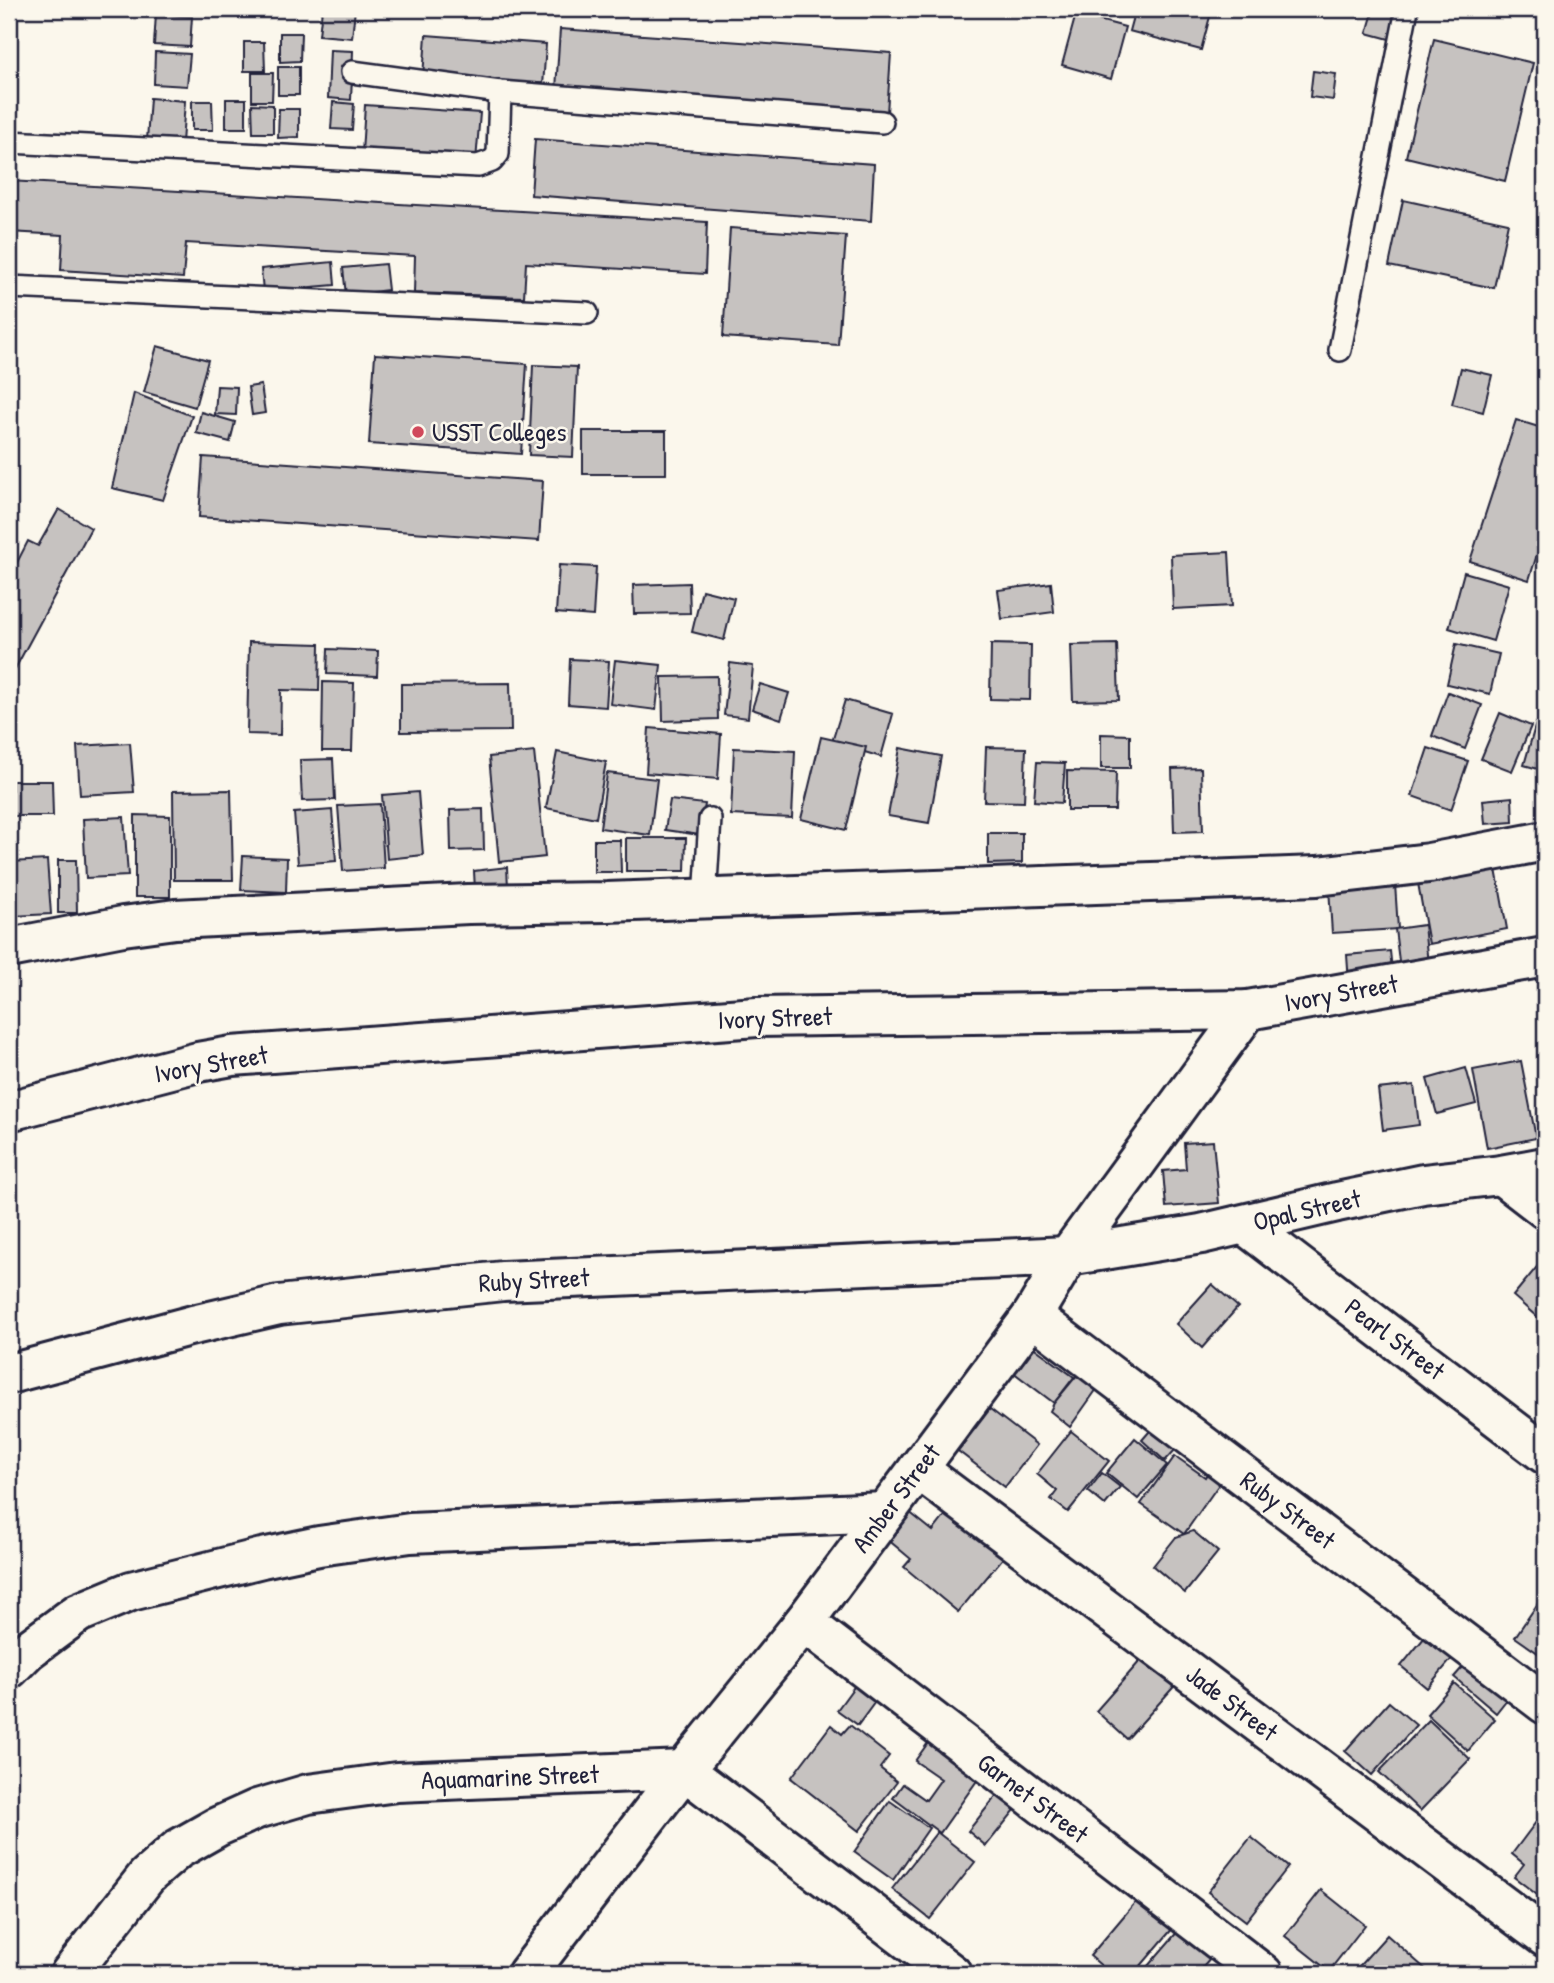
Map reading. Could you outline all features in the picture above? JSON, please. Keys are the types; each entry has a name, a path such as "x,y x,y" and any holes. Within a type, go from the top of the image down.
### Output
{"street":[{"path":"9,948 175,919 468,904 705,899 1317,876 1429,863 1545,841"},
{"name":"Ivory Street","path":"9,1111 198,1062 279,1051 757,1017 1248,1010 1545,957"},
{"name":"Amber Street","path":"527,1974 684,1770 804,1622 1032,1316 1068,1256 1248,1010"},
{"name":"Opal Street","path":"1068,1256 1245,1225 1423,1184 1545,1167"},
{"path":"1501,1175 1545,1209"},
{"name":"Pearl Street","path":"1245,1225 1545,1454"},
{"name":"Ruby Street","path":"9,1374 279,1305 459,1284 1068,1256"},
{"name":"Ruby Street","path":"1032,1316 1545,1704"},
{"name":"Jade Street","path":"918,1469 1545,1937"},
{"path":"9,1669 28,1650 78,1614 131,1591 319,1546 410,1533 885,1512"},
{"name":"Garnet Street","path":"804,1622 1263,1974"},
{"path":"684,1770 953,1974"},
{"name":"Aquamarine Street","path":"70,1974 157,1867 178,1849 257,1809 308,1794 397,1782 684,1770"}],"lane":[{"path":"1340,350 1407,9"},
{"path":"352,72 500,92 882,121"},
{"path":"9,142 478,166 492,161 498,154 500,92"},
{"path":"9,287 587,313"},
{"path":"705,899 710,819"}],"building":[{"path":"322,9 355,9 352,38 319,35"},
{"path":"1135,9 1212,9 1201,50 1129,31"},
{"path":"1374,9 1401,12 1393,40 1367,33"},
{"path":"156,14 192,17 190,47 154,45"},
{"path":"1076,14 1125,27 1111,79 1062,65"},
{"path":"560,29 891,53 887,113 556,89"},
{"path":"280,33 301,33 300,61 280,62"},
{"path":"426,35 546,44 543,86 423,77"},
{"path":"1434,39 1533,63 1505,181 1406,157"},
{"path":"244,42 264,42 265,71 244,71"},
{"path":"330,50 353,51 351,100 328,98"},
{"path":"155,52 190,54 187,86 154,84"},
{"path":"278,67 299,67 299,95 278,95"},
{"path":"1313,71 1336,74 1333,100 1310,97"},
{"path":"252,73 273,73 272,101 252,101"},
{"path":"150,98 185,101 182,143 147,140"},
{"path":"226,99 246,99 246,128 226,128"},
{"path":"192,101 212,101 213,130 192,130"},
{"path":"333,102 354,104 352,130 331,129"},
{"path":"252,104 273,105 273,133 253,133"},
{"path":"365,105 480,113 476,161 362,153"},
{"path":"279,109 299,109 299,137 278,138"},
{"path":"535,139 874,164 871,221 531,195"},
{"path":"9,181 707,222 705,274 526,263 524,297 414,293 415,256 186,243 183,278 61,270 63,235 9,232"},
{"path":"1403,200 1508,223 1494,288 1389,266"},
{"path":"730,228 846,236 838,345 723,337"},
{"path":"333,262 335,285 263,291 261,269"},
{"path":"385,264 388,290 346,295 343,268"},
{"path":"157,346 208,360 195,407 144,392"},
{"path":"375,354 527,364 521,454 369,444"},
{"path":"533,365 577,367 573,457 529,455"},
{"path":"1461,368 1492,375 1483,412 1452,404"},
{"path":"261,385 265,413 252,415 248,387"},
{"path":"217,386 237,387 236,415 215,414"},
{"path":"134,393 192,416 163,500 112,488"},
{"path":"201,412 235,422 230,442 196,433"},
{"path":"1516,420 1545,429 1545,529 1529,580 1470,561"},
{"path":"583,431 666,431 666,474 583,474"},
{"path":"203,457 543,481 539,541 199,517"},
{"path":"59,509 91,528 9,680 9,578 28,541 38,546"},
{"path":"1229,552 1232,606 1173,609 1171,555"},
{"path":"559,565 596,567 593,616 556,613"},
{"path":"1464,572 1509,585 1493,641 1449,628"},
{"path":"689,583 690,613 634,614 633,585"},
{"path":"1051,583 1054,612 1002,619 998,590"},
{"path":"702,590 734,598 724,640 692,632"},
{"path":"249,642 320,644 319,691 281,690 280,735 247,734"},
{"path":"991,644 1031,645 1030,700 990,699"},
{"path":"1117,644 1119,700 1073,701 1071,645"},
{"path":"1456,644 1499,654 1490,694 1447,684"},
{"path":"328,649 378,651 377,676 327,674"},
{"path":"570,659 609,661 606,707 568,704"},
{"path":"615,660 661,665 656,710 610,704"},
{"path":"730,663 753,666 748,718 724,715"},
{"path":"717,676 718,719 663,721 662,677"},
{"path":"323,682 354,683 352,751 322,751"},
{"path":"510,683 511,731 401,732 401,684"},
{"path":"760,684 789,693 781,719 752,709"},
{"path":"1448,692 1482,705 1465,749 1432,736"},
{"path":"845,700 893,714 881,757 832,742"},
{"path":"1500,713 1531,726 1512,771 1481,759"},
{"path":"1536,723 1545,725 1545,771 1524,765"},
{"path":"649,728 721,734 718,779 646,773"},
{"path":"1101,734 1130,735 1130,768 1101,768"},
{"path":"821,737 866,747 846,830 801,819"},
{"path":"130,743 134,792 80,795 77,746"},
{"path":"986,747 1026,748 1024,802 984,801"},
{"path":"734,748 795,751 792,818 731,815"},
{"path":"900,748 941,756 929,823 888,816"},
{"path":"1428,748 1468,761 1451,810 1412,796"},
{"path":"534,752 545,857 499,862 489,757"},
{"path":"557,752 606,762 596,818 546,808"},
{"path":"333,759 335,800 302,801 300,760"},
{"path":"1037,762 1065,763 1062,803 1034,801"},
{"path":"1201,768 1203,831 1174,832 1172,769"},
{"path":"1067,771 1116,772 1115,810 1067,810"},
{"path":"607,773 657,779 650,835 600,828"},
{"path":"12,781 52,781 53,816 12,816"},
{"path":"231,790 233,880 174,880 173,791"},
{"path":"418,792 423,855 387,859 382,795"},
{"path":"1512,797 1513,822 1485,824 1483,800"},
{"path":"670,800 705,804 700,835 665,830"},
{"path":"380,804 384,868 343,871 338,806"},
{"path":"483,809 484,850 451,851 450,810"},
{"path":"332,810 336,861 298,864 294,813"},
{"path":"135,815 170,816 170,897 135,897"},
{"path":"124,817 128,876 86,878 83,819"},
{"path":"988,833 1022,833 1022,863 988,864"},
{"path":"626,838 686,838 685,871 626,871"},
{"path":"594,840 620,840 621,872 594,872"},
{"path":"243,856 287,858 286,892 241,890"},
{"path":"1494,858 1507,929 1429,944 1416,872"},
{"path":"47,860 51,914 13,916 10,862"},
{"path":"58,860 76,860 77,913 58,913"},
{"path":"507,867 508,887 475,890 474,871"},
{"path":"1395,884 1398,929 1332,933 1329,888"},
{"path":"1424,925 1429,974 1401,977 1395,929"},
{"path":"1390,951 1393,979 1349,983 1347,955"},
{"path":"1521,1061 1536,1138 1487,1148 1473,1070"},
{"path":"1466,1068 1476,1104 1437,1114 1427,1079"},
{"path":"1414,1085 1419,1125 1383,1130 1378,1089"},
{"path":"1213,1141 1219,1203 1166,1207 1163,1171 1186,1169 1184,1143"},
{"path":"1545,1257 1545,1324 1513,1296"},
{"path":"1212,1284 1238,1307 1202,1348 1176,1324"},
{"path":"1032,1346 1074,1377 1054,1403 1013,1372"},
{"path":"1087,1363 1104,1379 1070,1427 1050,1411"},
{"path":"990,1409 1037,1445 1005,1487 958,1451"},
{"path":"1162,1417 1185,1439 1165,1461 1142,1440"},
{"path":"1071,1431 1109,1461 1068,1512 1051,1499 1057,1491 1037,1474"},
{"path":"1135,1438 1167,1465 1138,1499 1106,1473"},
{"path":"1175,1456 1205,1477 1216,1460 1229,1470 1184,1534 1141,1504"},
{"path":"1102,1473 1120,1487 1105,1505 1088,1491"},
{"path":"908,1511 933,1531 948,1512 1003,1558 958,1612 904,1567 911,1559 886,1538"},
{"path":"1193,1531 1218,1552 1185,1593 1153,1566 1176,1537"},
{"path":"1545,1593 1545,1658 1515,1637"},
{"path":"1429,1632 1456,1654 1427,1688 1401,1666"},
{"path":"1147,1653 1179,1681 1127,1739 1096,1711"},
{"path":"1470,1659 1511,1694 1496,1713 1454,1677"},
{"path":"859,1680 880,1695 858,1725 837,1710"},
{"path":"1454,1683 1495,1719 1468,1751 1427,1714"},
{"path":"1389,1702 1416,1725 1372,1775 1345,1751"},
{"path":"1429,1720 1470,1759 1420,1811 1379,1772"},
{"path":"831,1725 842,1734 850,1725 889,1756 880,1768 897,1782 859,1831 791,1778"},
{"path":"938,1729 988,1765 940,1833 893,1798 903,1784 926,1800 941,1779 915,1761"},
{"path":"1001,1790 1019,1805 986,1846 968,1831"},
{"path":"890,1801 929,1828 893,1880 854,1852"},
{"path":"1545,1810 1545,1901 1514,1877 1524,1864 1512,1854"},
{"path":"937,1832 975,1862 930,1919 892,1889"},
{"path":"1251,1837 1288,1867 1246,1921 1208,1892"},
{"path":"1321,1890 1365,1925 1329,1971 1285,1936"},
{"path":"1144,1892 1179,1921 1134,1974 1111,1974 1090,1956"},
{"path":"1179,1930 1211,1958 1197,1974 1141,1974"},
{"path":"1387,1935 1431,1974 1352,1974"}],"place":[{"name":"USST Colleges","path":"418,432"}]}
